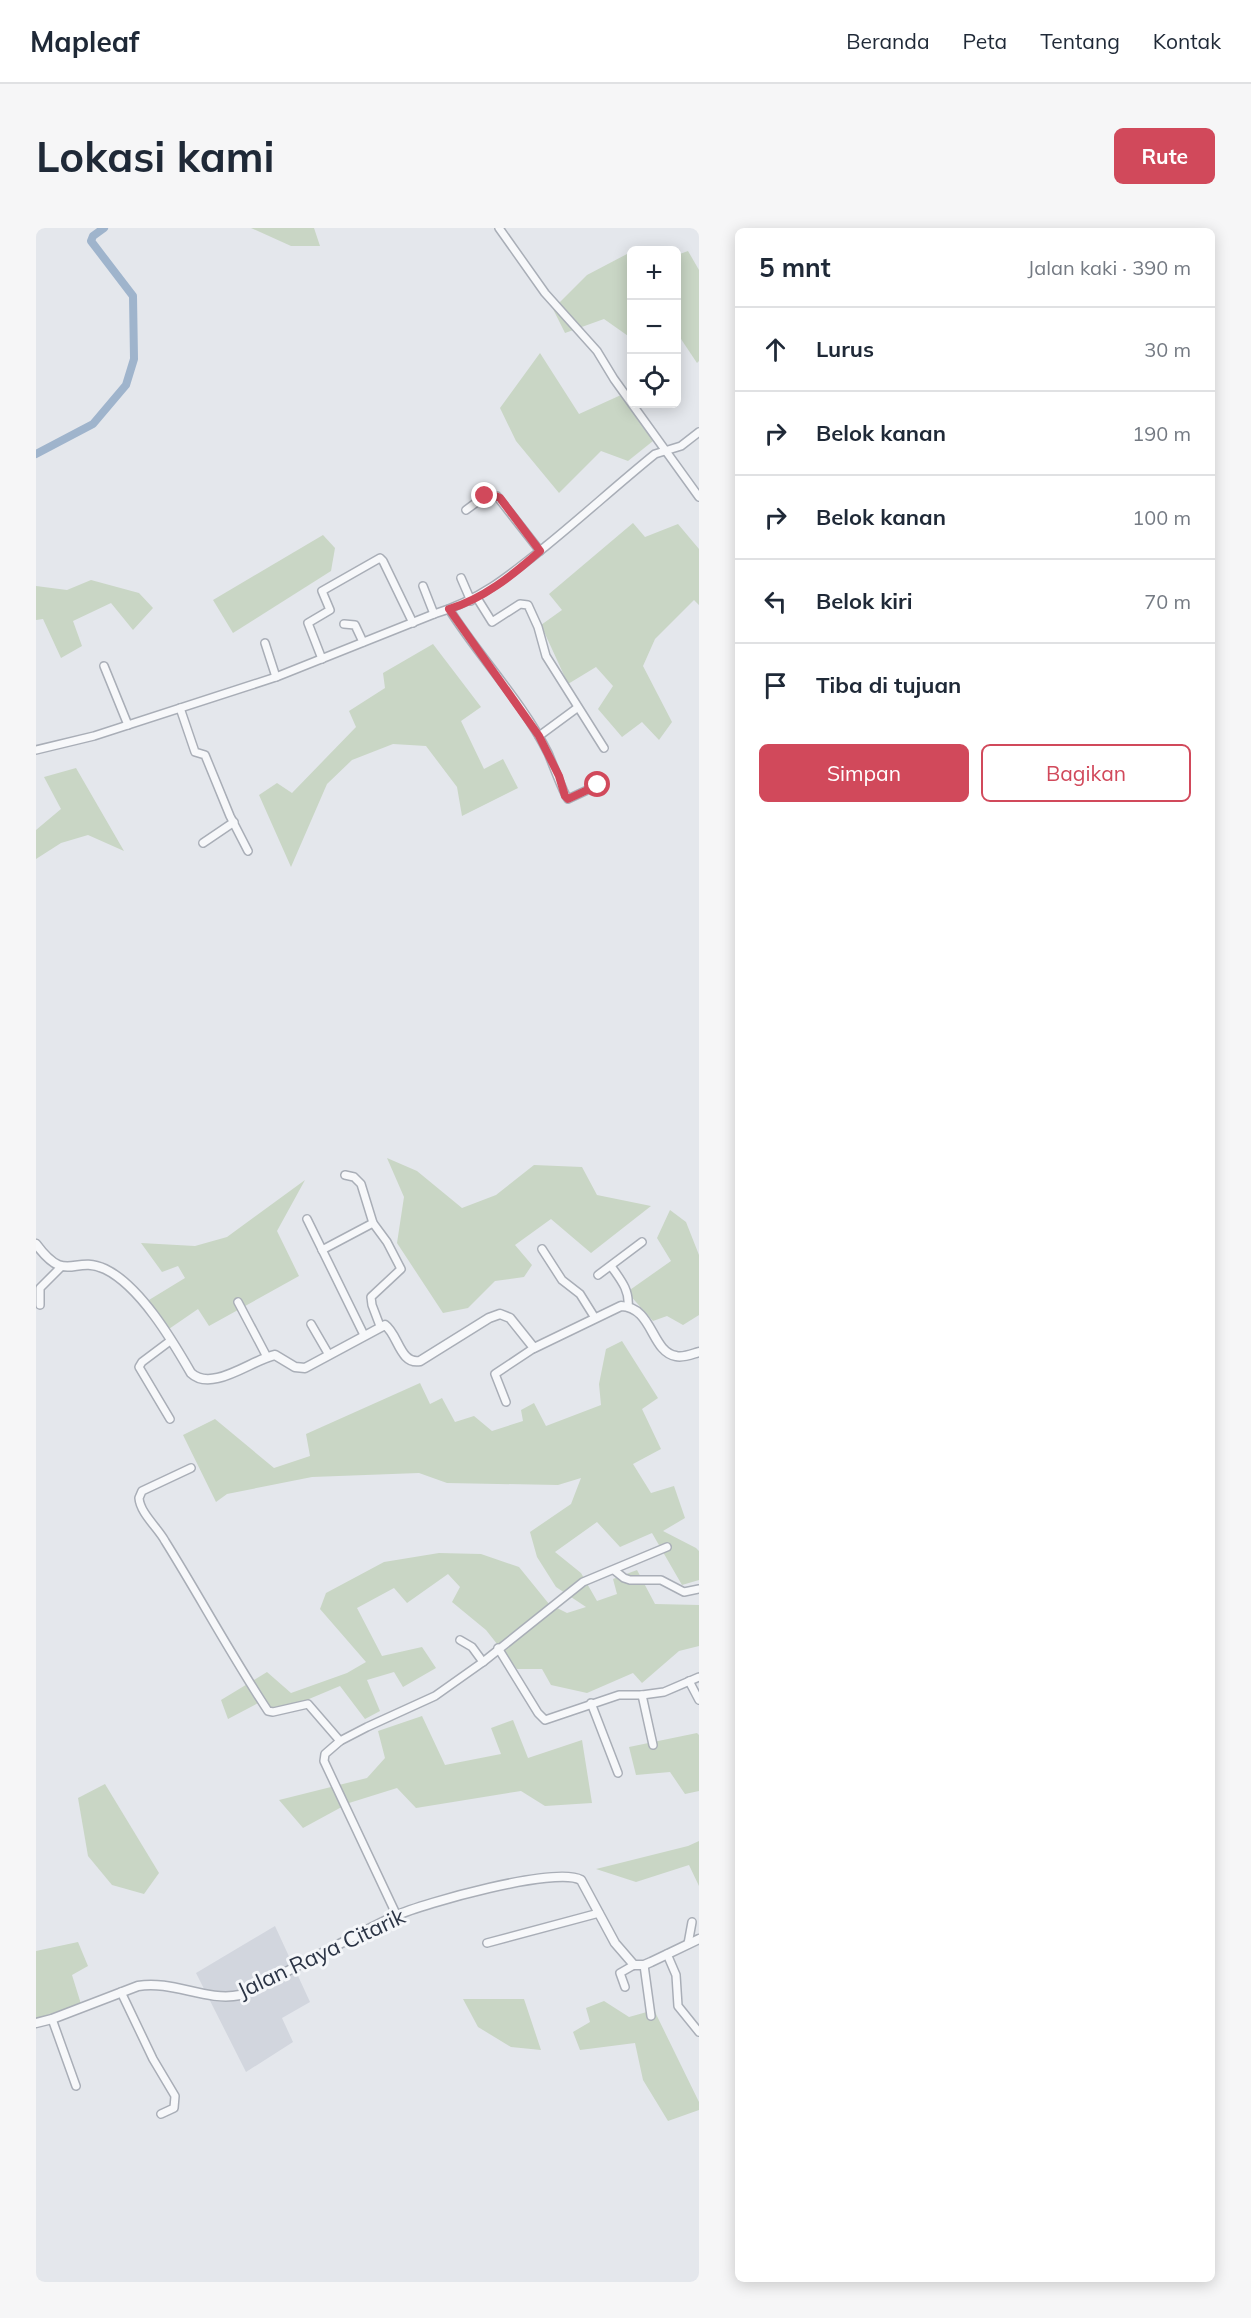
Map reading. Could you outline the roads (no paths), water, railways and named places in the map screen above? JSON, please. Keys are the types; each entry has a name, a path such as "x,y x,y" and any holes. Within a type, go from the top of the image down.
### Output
{"street":[{"path":"499,228 545,293 597,351 614,380 699,497"},
{"path":"36,750 78,741 276,677 474,599 517,571 655,454 681,446 699,432"},
{"path":"466,510 485,496 497,496 540,551"},
{"path":"322,659 308,623 330,610 322,591 380,558 412,623"},
{"path":"461,578 492,622 520,604 528,605 538,627 546,656 603,748"},
{"path":"423,586 434,614"},
{"path":"449,609 539,736 559,776 566,798 598,785"},
{"path":"345,624 355,625 363,642"},
{"path":"265,643 276,677"},
{"path":"104,666 128,725"},
{"path":"180,708 195,752 205,755 248,851"},
{"path":"539,736 577,708"},
{"path":"203,843 234,822"},
{"path":"345,1175 354,1177 361,1184 373,1223 383,1235 401,1269 371,1297 380,1326"},
{"path":"307,1219 364,1335"},
{"path":"322,1250 373,1223"},
{"path":"598,1275 642,1242"},
{"path":"36,1244 51,1262 61,1267 97,1267 117,1276 140,1296 191,1373 201,1379 226,1375 275,1355 300,1368 309,1367 380,1326 388,1328 407,1359 415,1362 425,1359 489,1318 500,1314 510,1318 534,1348"},
{"path":"542,1249 562,1280 580,1294 595,1318"},
{"path":"611,1266 626,1288 629,1298 628,1306"},
{"path":"40,1305 40,1288 61,1267"},
{"path":"238,1302 267,1357"},
{"path":"506,1402 495,1374 534,1348 610,1310 628,1306 641,1315 671,1355 682,1357 699,1352"},
{"path":"311,1324 329,1355"},
{"path":"170,1341 142,1362 139,1367 170,1419"},
{"path":"191,1468 142,1491 139,1498 141,1507 160,1532 268,1711 273,1712 308,1704 340,1741"},
{"path":"397,1916 324,1761 326,1754 340,1741 435,1696 483,1662 583,1582 667,1547"},
{"path":"614,1570 630,1580 661,1580 684,1592 699,1589"},
{"path":"460,1640 472,1647 483,1662"},
{"path":"498,1648 538,1713 545,1720 619,1695 664,1692 699,1677"},
{"path":"689,1681 699,1700"},
{"path":"642,1695 653,1745"},
{"path":"591,1703 618,1773"},
{"name":"Jalan Raya Citarik","path":"36,2023 149,1984 172,1986 216,1996 240,1995 397,1916 515,1881 569,1875 585,1884 615,1943 634,1965"},
{"path":"487,1943 599,1913"},
{"path":"688,1944 692,1922"},
{"path":"625,1987 620,1973 634,1965 644,1965 699,1939"},
{"path":"667,1954 676,1975 678,2006 699,2032"},
{"path":"644,1965 651,2016"},
{"path":"122,1992 153,2059 175,2096 174,2108 161,2114"},
{"path":"52,2019 76,2086"}],"waterway":[{"path":"36,454 93,424 126,385 134,359 133,296 91,241 93,236 104,228"}]}
